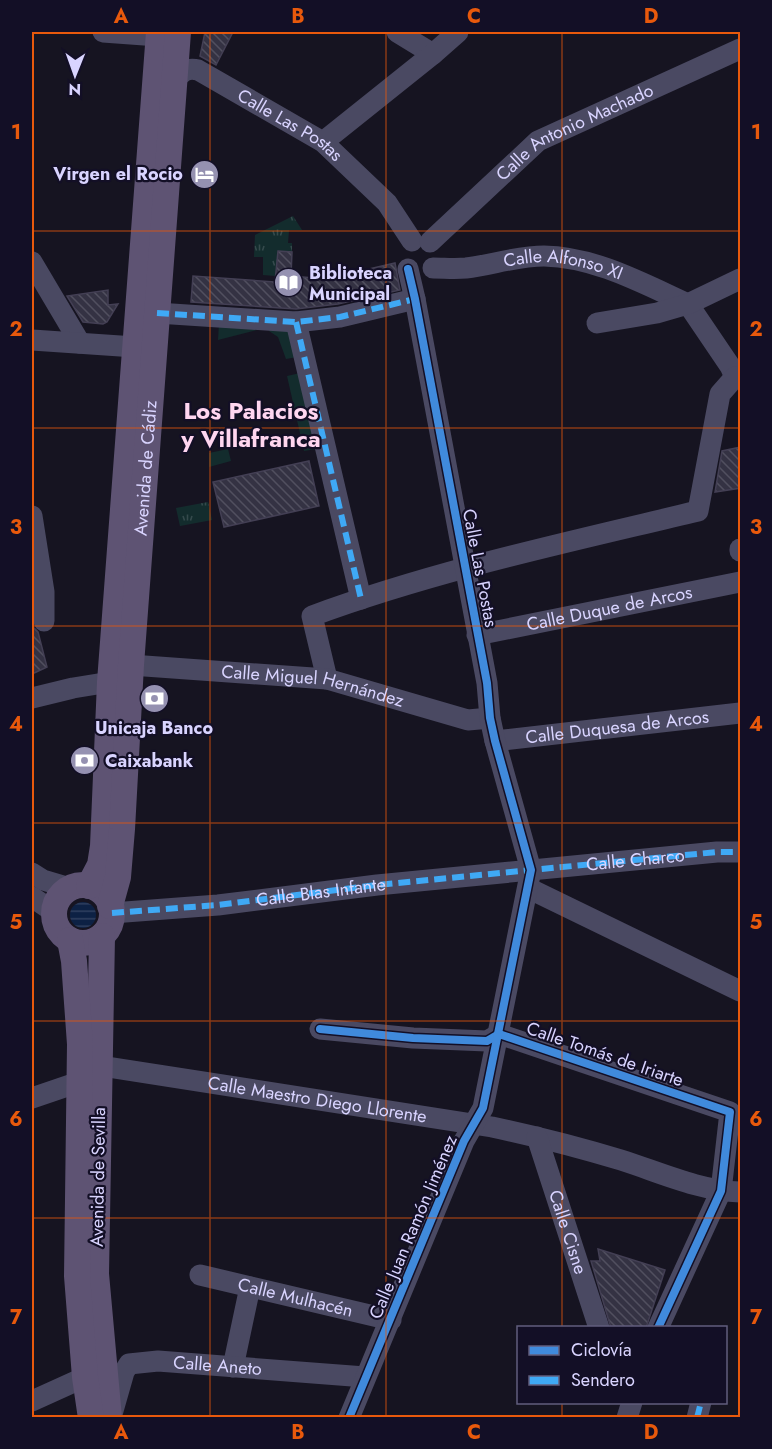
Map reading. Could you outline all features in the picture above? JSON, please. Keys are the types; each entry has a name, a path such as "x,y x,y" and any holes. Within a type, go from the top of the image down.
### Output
{"main road":[{"name":"Avenida de Cádiz","path":"108,918 118,877 122,829 131,665 175,81 165,33"},
{"name":"Avenida de Cádiz","path":"80,887 100,865 103,846 110,682 135,347 165,33"},
{"path":"80,887 102,893 108,918 86,943 70,940 58,928 54,912 59,898 80,887"},
{"name":"Avenida de Sevilla","path":"108,918 101,1066 96,1274 109,1418"},
{"name":"Avenida de Sevilla","path":"70,940 77,992 79,1082 77,1276 90,1418"}],"street":[{"path":"103,32 165,33"},
{"path":"397,32 433,54"},
{"path":"427,32 433,54"},
{"path":"323,142 458,32"},
{"name":"Calle Antonio Machado","path":"421,242 538,141 741,49"},
{"name":"Calle Las Postas","path":"175,81 183,71 198,70 323,142 387,203 421,242"},
{"path":"421,242 435,247 438,254 433,268 421,274 413,273 408,269 403,260 406,246 421,242"},
{"name":"Calle Alfonso XI","path":"433,268 464,268 532,257 558,258 618,272 688,304"},
{"path":"32,262 80,343"},
{"name":"Calle Las Postas","path":"408,269 487,683 490,718 529,879"},
{"path":"597,323 657,313 688,304 741,279"},
{"path":"157,313 296,322 340,317 415,299"},
{"path":"327,680 312,616 361,598 465,569 698,511 720,394 738,378 688,304"},
{"path":"296,322 361,598"},
{"path":"32,340 135,347"},
{"path":"32,516 38,594 44,621"},
{"name":"Calle Duque de Arcos","path":"477,634 741,582"},
{"path":"32,698 110,682 131,665"},
{"name":"Calle Miguel Hernández","path":"131,665 327,680 468,720 490,718"},
{"name":"Calle Duquesa de Arcos","path":"495,741 741,713"},
{"name":"Calle Charco","path":"529,879 717,852 741,852"},
{"path":"32,873 43,880 80,887"},
{"path":"529,879 741,991"},
{"name":"Calle Blas Infante","path":"108,918 377,885 529,879"},
{"name":"Calle Juan Ramón Jiménez","path":"349,1418 464,1141 483,1108 529,879"},
{"path":"32,897 54,912"},
{"name":"Calle Tomás de Iriarte","path":"320,1029 413,1038 487,1041 499,1034 735,1109 731,1192 659,1326"},
{"name":"Calle Maestro Diego Llorente","path":"101,1066 537,1137 731,1192"},
{"path":"32,1098 79,1082"},
{"name":"Calle Cisne","path":"537,1137 598,1326"},
{"name":"Calle Mulhacén","path":"200,1275 391,1320"},
{"path":"233,1367 250,1287"},
{"name":"Calle Aneto","path":"109,1418 124,1372 129,1364 158,1360 366,1377"},
{"path":"32,1401 85,1377 94,1378 98,1381 103,1410 109,1418"}],"green space":[{"path":"293,216 302,230 289,230 288,243 292,243 292,252 278,251 276,276 263,275 263,257 254,257 255,235"},
{"path":"219,323 254,324 257,330 218,340"},
{"path":"268,325 290,331 297,357 286,359 278,337 269,331"},
{"path":"300,373 317,449 304,451 287,376"},
{"path":"228,449 231,461 209,467 209,453"},
{"path":"208,502 212,520 180,526 176,508"}],"water":[{"path":"83,902 92,906 96,915 92,924 83,928 74,924 70,915 74,906"}],"building":[{"path":"205,32 233,32 216,65 200,56"},
{"path":"278,251 292,252 291,276 326,279 395,263 400,290 338,304 296,309 191,302 193,276 275,282"},
{"path":"108,290 108,305 118,304 107,322 103,324 83,322 67,296"},
{"path":"741,447 741,488 715,492 722,451"},
{"path":"309,461 319,506 224,527 213,482"},
{"path":"32,626 38,632 47,667 32,674"},
{"path":"598,1249 665,1270 647,1326 610,1326 591,1261 600,1261"}],"marked path":[{"path":"157,313 296,322 340,317 415,299"},
{"path":"296,322 361,599"},
{"path":"112,913 218,905 377,885 717,852 740,852"},
{"path":"697,1418 700,1404"}],"cycle path":[{"path":"349,1418 464,1141 483,1108 531,870 490,718 487,683 408,269"},
{"path":"320,1029 413,1038 487,1041 499,1034 730,1112 721,1191 659,1326"}],"place":[{"name":"Virgen el Rocio","path":"204,174"},
{"name":"Biblioteca Municipal","path":"288,283"},
{"name":"Unicaja Banco","path":"154,699"},
{"name":"Caixabank","path":"84,761"}],"district":[{"name":"Los Palacios y Villafranca","path":"251,424"}]}
